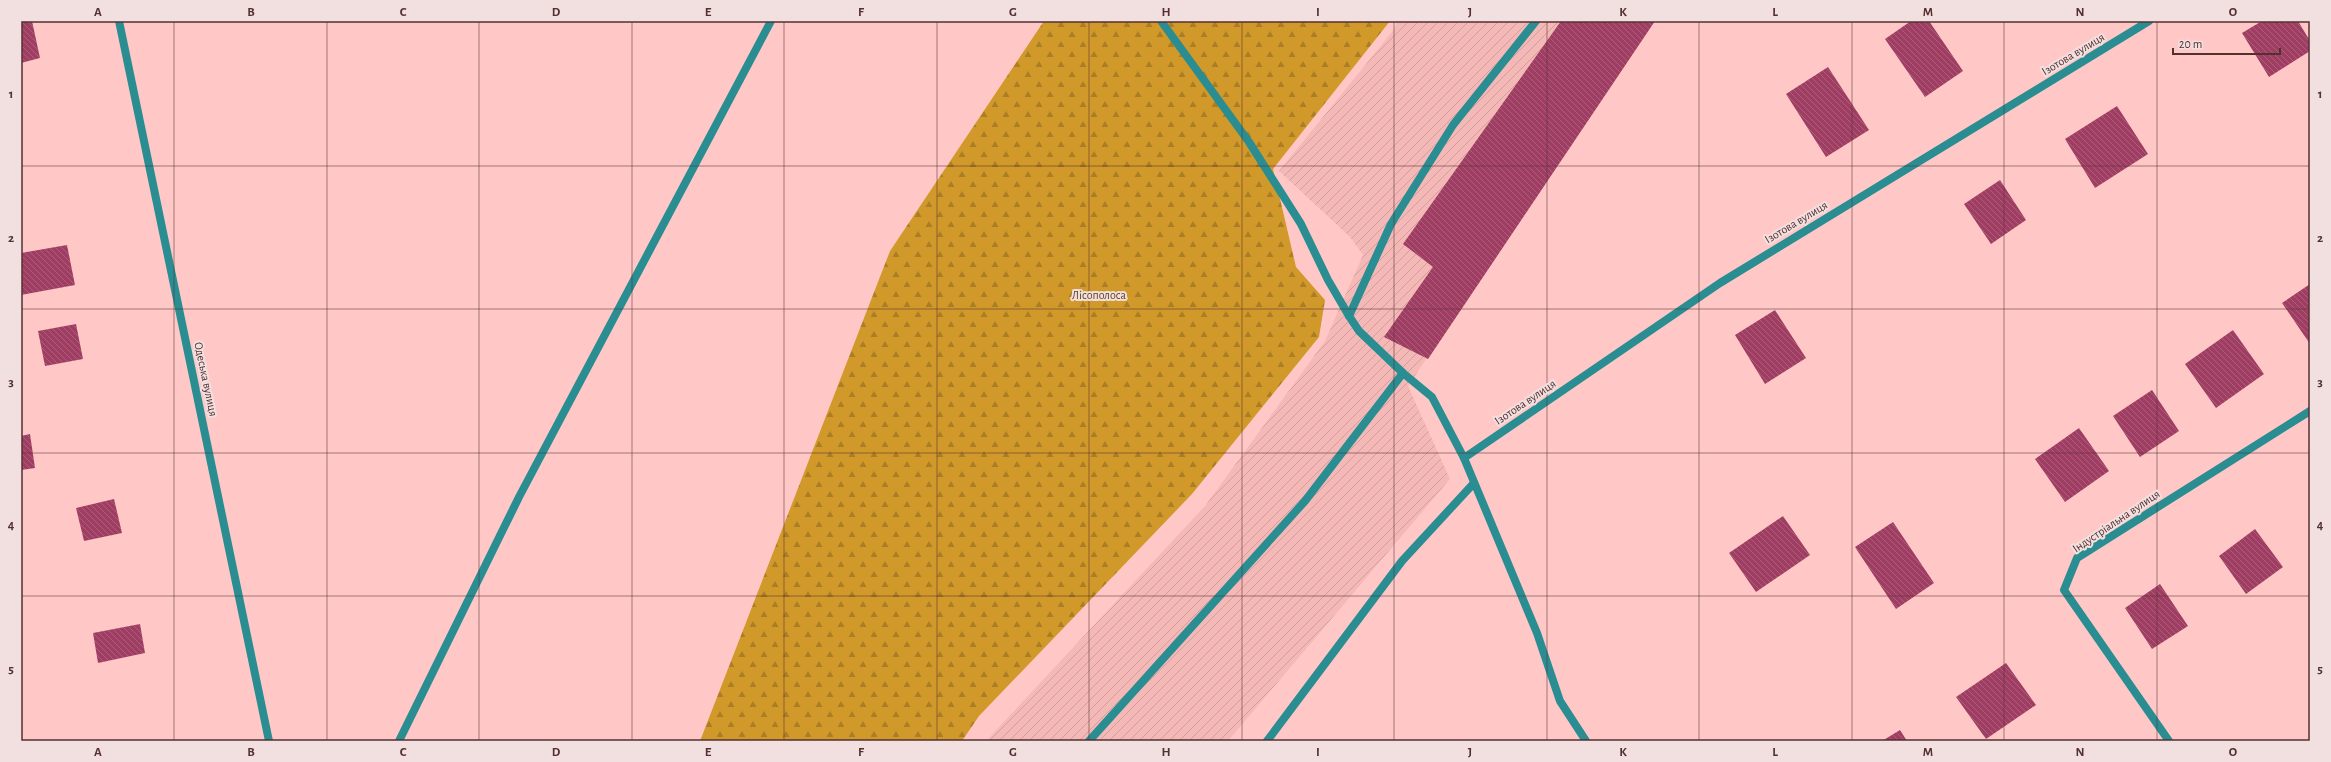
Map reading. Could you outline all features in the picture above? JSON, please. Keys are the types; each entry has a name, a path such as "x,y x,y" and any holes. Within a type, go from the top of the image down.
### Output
{"street":[{"name":"Одеська вулиця","path":"119,21 269,741"},
{"path":"398,741 519,497 771,21"},
{"path":"1162,21 1249,142 1301,224 1328,280 1349,316 1360,331 1403,373 1432,397 1464,458 1537,633 1560,701 1586,741"},
{"path":"1349,316 1391,224 1453,125 1536,21"},
{"name":"Ізотова вулиця","path":"1464,458 1720,282 2149,21"},
{"path":"1089,741 1305,501 1403,373"},
{"name":"Індустріальна вулиця","path":"2169,741 2064,590 2077,558 2310,411"},
{"path":"1267,741 1402,561 1474,483"}],"shaded area":[{"path":"1398,21 1655,21 1408,386 1450,479 1228,741 986,741 1205,506 1325,341 1363,255 1350,237 1279,171 1392,32"}],"green space":[{"name":"Лісополоса","path":"1044,21 1390,21 1273,169 1296,267 1325,300 1319,337 1192,494 979,716 962,741 700,741 890,251"}],"building":[{"path":"21,21 32,21 40,58 21,63"},
{"path":"1561,21 1655,21 1428,359 1384,337 1433,267 1403,244"},
{"path":"1911,21 1929,21 1963,71 1925,97 1885,39"},
{"path":"2262,21 2298,21 2310,41 2310,51 2269,77 2242,33"},
{"path":"1828,67 1869,130 1826,157 1786,94"},
{"path":"2117,106 2148,154 2095,188 2065,139"},
{"path":"2000,180 2026,220 1991,244 1964,204"},
{"path":"67,245 75,285 21,295 21,253"},
{"path":"2310,284 2310,344 2282,303"},
{"path":"1775,310 1806,358 1765,384 1735,335"},
{"path":"76,324 83,359 45,366 38,331"},
{"path":"2233,330 2264,374 2216,408 2185,364"},
{"path":"2152,390 2179,431 2140,457 2113,416"},
{"path":"2079,428 2109,471 2065,502 2035,459"},
{"path":"30,434 35,468 21,470 21,436"},
{"path":"114,499 122,533 84,541 76,508"},
{"path":"1783,516 1810,555 1756,592 1729,553"},
{"path":"1893,522 1934,583 1896,609 1855,547"},
{"path":"2255,529 2283,567 2246,594 2219,556"},
{"path":"2160,584 2188,626 2152,649 2125,608"},
{"path":"140,624 145,653 98,663 93,633"},
{"path":"2006,663 2036,705 1986,739 1956,697"},
{"path":"1900,730 1907,741 1882,741"}]}
